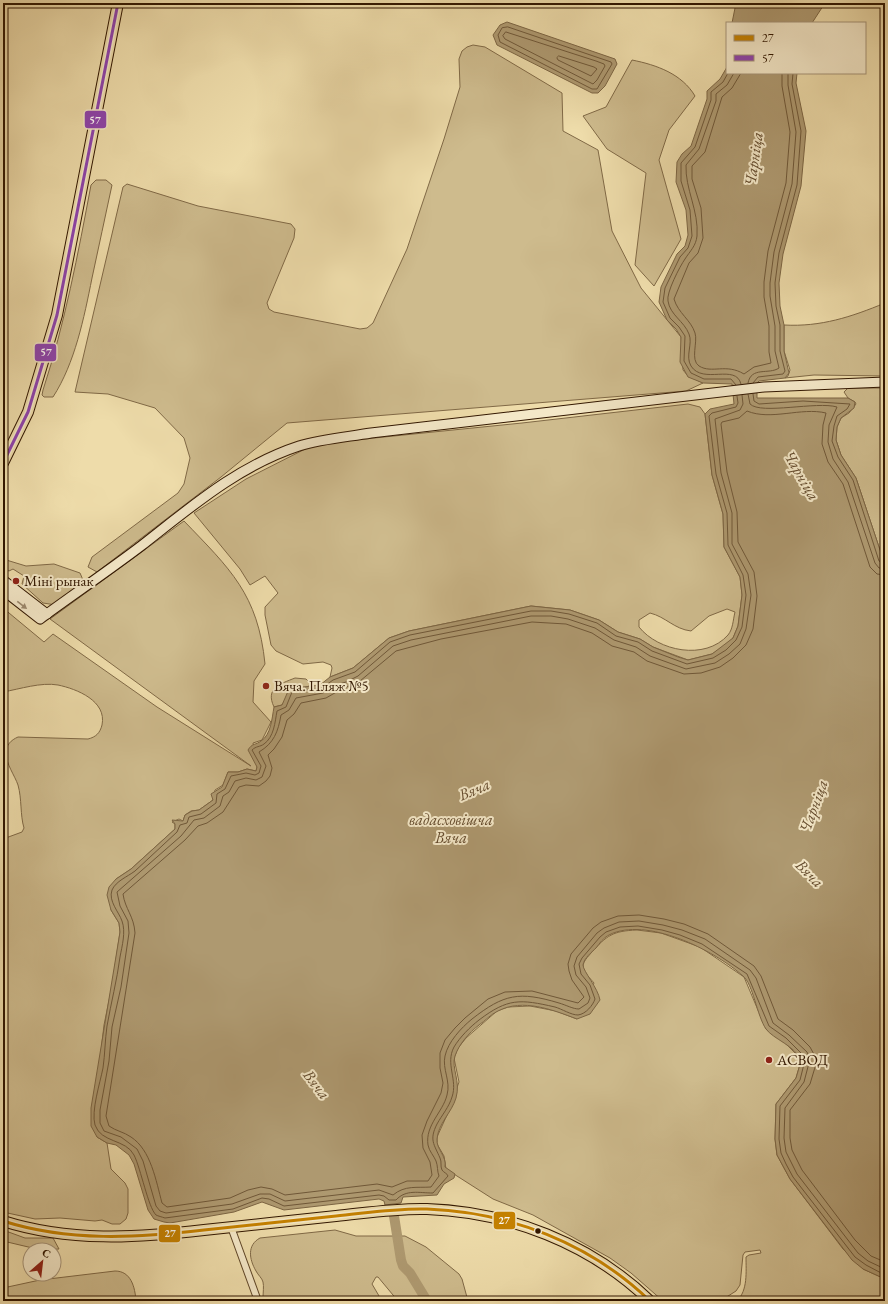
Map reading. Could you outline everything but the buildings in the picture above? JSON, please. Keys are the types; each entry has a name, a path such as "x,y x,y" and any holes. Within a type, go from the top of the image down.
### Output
{"main road":[{"path":"3,463 24,420 57,315 118,3"},
{"path":"3,451 31,396"},
{"path":"3,1221 40,1230 124,1238 381,1211 426,1209 466,1212 513,1222 557,1238 612,1269 650,1301"}],"street":[{"path":"44,616 140,546 214,489 253,467 299,447 323,440 371,433 764,387 885,382"},
{"path":"3,580 44,616"},
{"path":"3,590 44,616"},
{"path":"231,1227 258,1301"}],"shaded area":[{"path":"473,45 485,47 562,93 563,131 598,150 612,231 641,288 681,337 683,370 688,376 703,383 686,391 287,423 221,477 97,572 88,567 92,557 178,493 184,484 190,458 184,438 155,408 108,394 75,392 123,187 127,184 198,206 291,224 295,229 294,238 267,303 269,309 274,312 360,329 367,328 373,323 407,249 460,87 459,59 462,51"},
{"path":"632,60 651,65 676,76 690,88 695,96 669,130 659,160 681,239 654,286 635,265 646,173 607,149 583,116 606,107"},
{"path":"96,180 106,180 112,185 86,309 73,355 61,384 53,397 44,397 42,395 43,390 58,339 76,263 91,185"},
{"path":"885,303 885,376 814,375 785,378 788,376 790,370 784,351 784,325 823,323 848,317"},
{"path":"848,388 885,388 885,565 856,478 841,455 836,440 837,427 841,418 849,413 856,404 848,398 844,392"},
{"path":"688,404 700,407 705,414 712,475 723,514 724,547 740,577 742,595 738,626 733,638 712,654 688,660 653,647 640,639 618,632 599,620 570,610 531,606 409,631 389,638 353,668 330,677 332,668 331,665 323,662 303,664 276,651 271,645 265,615 265,607 278,593 265,576 250,585 240,569 194,513 246,479 315,444","holes":["727,609 735,612 732,627 728,635 718,643 707,648 695,650 682,650 669,647 647,635 639,627 639,620 650,613 661,617 680,628 691,631 709,616"]},
{"path":"184,521 228,569 239,584 256,619 265,664 254,681 253,702 271,722 262,740 253,743 257,767 256,771 247,769 238,772 228,772 223,785 215,790 213,800 199,810 191,811 185,815 183,821 179,819 172,822 175,824 175,829 131,869 116,879 111,910 119,923 120,932 112,986 104,1025 100,1060 97,1137 107,1143 111,1169 125,1183 128,1189 128,1213 126,1219 120,1224 112,1224 102,1220 95,1221 60,1218 35,1219 3,1212 3,839 22,832 24,828 18,785 7,761 6,750 9,743 18,737 91,738 100,730 102,725 102,717 100,709 89,698 82,693 66,687 51,684 38,685 3,692 3,608 44,642 53,634 157,707 251,766 50,619"},
{"path":"3,559 26,566 54,564 80,573 83,580 80,585 56,605 43,603 22,584 24,576 13,569 9,571 3,568"},
{"path":"295,678 306,679 312,685 292,688 282,705 274,707 271,695 273,691 284,682"},
{"path":"637,930 661,933 700,947 744,977 766,1029 783,1041 800,1058 801,1061 796,1078 776,1104 775,1139 777,1155 790,1179 843,1249 863,1269 885,1279 885,1301 737,1301 741,1297 745,1286 746,1257 761,1253 760,1250 745,1252 743,1255 740,1285 736,1291 725,1298 715,1301 663,1301 631,1273 610,1258 533,1215 493,1199 446,1169 444,1156 437,1144 437,1137 459,1082 454,1058 458,1048 466,1038 497,1011 508,1007 530,1006 556,1011 577,1019 594,983 583,967 586,959 606,938 611,935 622,931"},
{"path":"3,1230 25,1238 53,1238 55,1242 22,1242 22,1246 3,1241"},
{"path":"335,1230 356,1236 405,1236 426,1247 459,1274 462,1279 468,1301 398,1301 378,1277 376,1277 372,1284 382,1301 269,1301 263,1298 263,1282 252,1262 250,1253 253,1244 256,1241 260,1238"},
{"path":"115,1271 120,1272 125,1274 131,1281 135,1290 136,1301 3,1301 3,1288 31,1282 62,1282 62,1277"}],"water":[{"path":"736,3 825,3 813,22 732,22"},
{"path":"507,22 615,59 617,64 605,86 598,93 592,93 497,45 493,35 500,25"},
{"name":"вадасховішча Вяча","path":"726,69 726,74 797,74 796,83 806,131 801,186 783,254 779,283 780,306 784,325 784,351 789,373 785,378 759,381 757,383 757,398 848,398 855,402 854,408 841,418 837,427 836,440 841,455 856,478 885,565 885,1279 863,1269 852,1260 790,1179 777,1155 775,1139 776,1104 796,1078 801,1061 790,1047 769,1033 766,1029 750,986 746,980 730,966 698,947 660,933 641,930 624,930 609,935 603,939 588,955 583,965 599,995 600,1000 590,1014 577,1019 548,1009 528,1005 508,1007 493,1014 475,1028 465,1039 459,1047 454,1061 457,1086 456,1098 442,1123 437,1139 438,1146 444,1159 445,1167 455,1174 454,1178 444,1184 437,1195 403,1197 401,1203 385,1205 384,1201 379,1199 284,1210 262,1202 234,1212 170,1223 154,1219 148,1210 134,1164 129,1155 116,1145 107,1143 97,1137 91,1126 91,1108 120,932 119,923 111,910 107,895 109,887 116,879 131,869 175,829 175,824 172,820 183,821 185,815 192,811 199,810 213,800 211,794 222,787 228,772 238,772 247,769 256,771 257,767 248,750 267,735 274,707 282,705 289,689 320,685 330,677 353,668 389,638 409,631 531,606 570,610 599,620 618,632 640,639 653,647 688,660 712,654 733,638 738,626 742,595 740,577 724,547 723,514 712,475 705,414 710,409 734,404 732,384 703,383 688,377 680,362 681,337 676,329 667,320 659,302 661,287 677,254 685,246 688,235 686,210 676,182 677,162 682,154 691,146 707,99 707,91 720,79"}],"waterway":[{"name":"Вяча","path":"394,1216 403,1266 410,1273 427,1301"}],"transit line":[{"name":"57","path":"3,463 28,412 57,315 118,3"},
{"name":"27","path":"3,1221 28,1228 53,1232 78,1235 128,1236 179,1233 392,1210 427,1209 458,1211 488,1216 518,1224 547,1234 575,1247 627,1281 650,1301"}],"place":[{"name":"Міні рынак","path":"16,581"},
{"name":"Вяча. Пляж №5","path":"266,686"},
{"name":"АСВОД","path":"769,1060"}],"water label":[{"name":"Чарніца","path":"753,159"},
{"name":"Чарніца","path":"802,475"},
{"name":"Чарніца","path":"813,806"}]}
